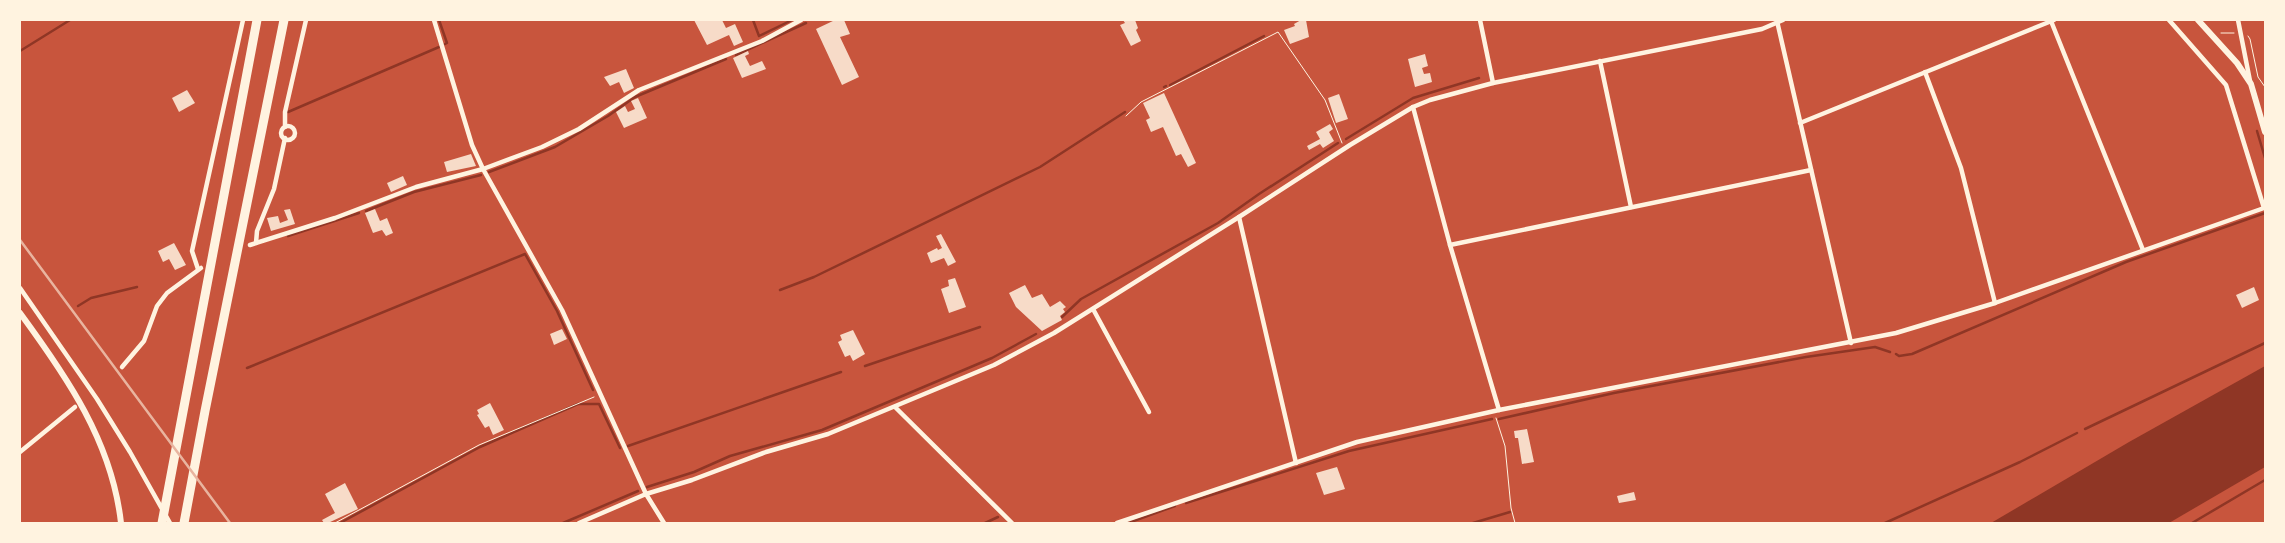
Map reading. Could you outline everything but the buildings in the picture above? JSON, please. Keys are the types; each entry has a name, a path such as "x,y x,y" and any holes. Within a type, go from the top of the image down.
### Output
{"highway":[{"path":"162,523 257,20"},
{"path":"184,523 284,20"}],"main road":[{"path":"2198,20 2237,63 2251,84 2264,122 2265,132"},
{"path":"20,313 67,379 91,421 107,461 119,504 120,523"}],"street":[{"path":"122,367 144,341 157,306 167,293 200,269 192,251 243,20"},
{"path":"285,138 281,133 285,126 285,112 306,20"},
{"path":"434,20 472,145 483,169 562,310 646,494 664,523"},
{"path":"250,245 335,218 416,187 483,169 542,147 579,129 639,90 762,40 801,20"},
{"path":"1480,20 1493,83"},
{"path":"579,523 646,494 692,480 766,452 828,434 994,365 1054,333 1093,309 1240,218 1345,148 1413,107 1430,100 1493,83 1762,29 1783,20"},
{"path":"1117,523 1357,442 1496,410 1896,333 1995,303 2264,208 2226,85 2169,20"},
{"path":"2238,20 2251,84"},
{"path":"1777,21 1851,343"},
{"path":"1800,123 2052,21 2144,250"},
{"path":"1600,61 1631,207"},
{"path":"1925,72 1961,168 1995,303"},
{"path":"1413,107 1496,410"},
{"path":"285,126 292,127 295,133 292,138 285,138"},
{"path":"256,243 257,231 274,189 285,138"},
{"path":"1450,245 1811,170"},
{"path":"1240,218 1296,463"},
{"path":"20,288 97,399 130,452 170,523"},
{"path":"1093,309 1149,412"},
{"path":"20,452 75,407"},
{"path":"895,407 1012,523"}],"path":[{"path":"1126,116 1141,102 1278,32 1325,100 1345,148"},
{"path":"335,523 479,445 599,394"},
{"path":"1496,410 1505,446 1511,508 1515,523"}],"shaded area":[{"path":"2265,366 2265,467 2169,523 1991,523 2129,442"}],"waterway":[{"path":"20,51 70,20"},
{"path":"439,20 447,43 445,44"},
{"path":"753,20 759,36 792,20"},
{"path":"736,55 806,23"},
{"path":"1170,85 1264,36"},
{"path":"288,112 439,47"},
{"path":"489,172 555,147 608,116 635,97 726,59"},
{"path":"1346,139 1413,98 1479,78"},
{"path":"780,290 814,277 1040,167 1125,112"},
{"path":"2257,131 2265,158"},
{"path":"1062,317 1081,299 1218,223 1338,143"},
{"path":"366,211 414,192 481,175"},
{"path":"288,236 359,213"},
{"path":"1896,354 1899,356 1912,354 2126,262 2265,213"},
{"path":"247,368 525,254 557,311 593,390"},
{"path":"78,306 91,298 137,287"},
{"path":"865,366 980,327"},
{"path":"647,487 694,472 730,456 822,430 992,358 1036,334"},
{"path":"2085,429 2265,343"},
{"path":"1499,419 1614,393 1806,357 1875,347 1890,352"},
{"path":"628,446 841,372"},
{"path":"340,523 480,447 578,404 599,404 620,448"},
{"path":"1186,503 1349,451 1492,419"},
{"path":"1885,523 2020,462 2077,433"},
{"path":"2192,523 2265,480"},
{"path":"563,523 638,491"},
{"path":"1128,523 1175,506"},
{"path":"1473,523 1510,512"},
{"path":"985,523 998,517"}],"railway":[{"path":"20,240 230,523"}]}
